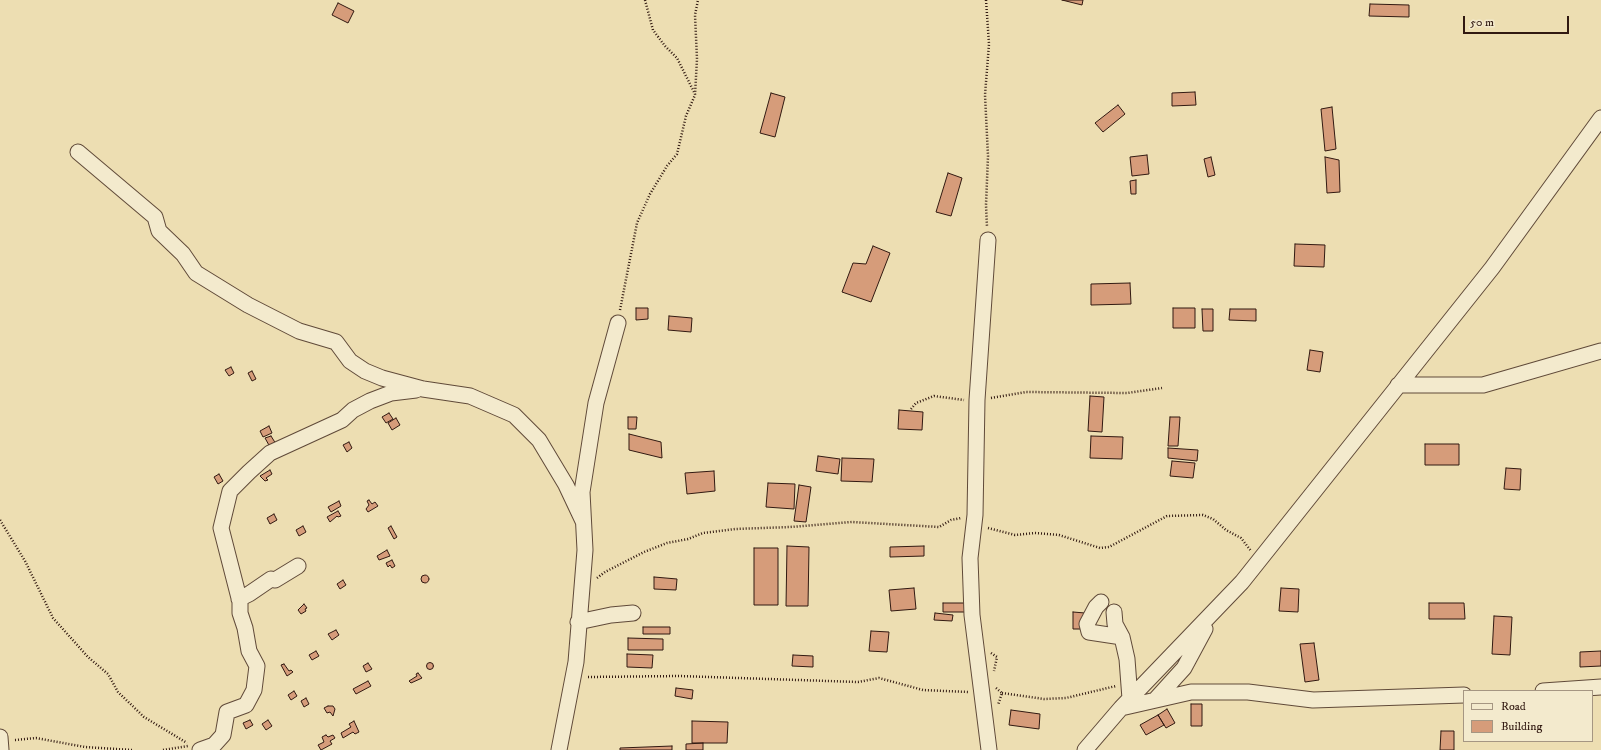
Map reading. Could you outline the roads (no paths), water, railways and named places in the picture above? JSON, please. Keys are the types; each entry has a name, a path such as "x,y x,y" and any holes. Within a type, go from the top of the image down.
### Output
{"street":[{"path":"1084,750 1127,698 1216,609 1260,559 1492,268 1601,118"},
{"path":"78,152 155,216 159,232 183,254 196,273 248,305 299,331 336,342 350,361 365,371 382,378 423,389 470,396 514,414 539,440 566,485 583,521"},
{"path":"988,240 980,386 977,400 974,519 970,558 972,615 990,693 989,750"},
{"path":"559,750 562,725 576,662 580,593 585,550 582,492 596,403 618,323"},
{"path":"1398,385 1482,385 1601,351"},
{"path":"200,750 214,745 223,736 227,712 246,705 254,690 257,666 249,651 245,628 240,613 239,599 220,528 230,491 270,454 342,420 353,410 370,401 391,393 423,389"},
{"path":"239,599 271,579 275,580 298,566"},
{"path":"1102,602 1096,608 1087,624 1089,632 1122,637"},
{"path":"1154,701 1184,668 1216,609"},
{"path":"1114,612 1115,624 1122,637 1129,674 1127,698"},
{"path":"578,622 611,615 633,613"},
{"path":"1555,690 1601,686"},
{"path":"1127,698 1154,701 1191,692 1248,692 1313,700 1463,695"},
{"path":"0,737 1,750"}]}
